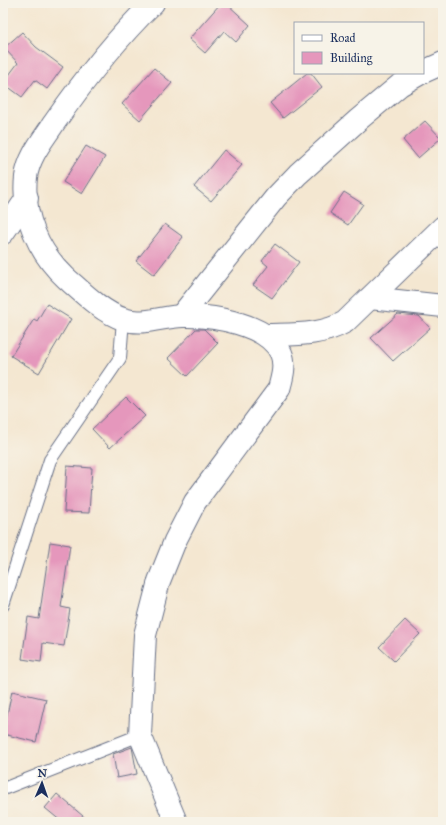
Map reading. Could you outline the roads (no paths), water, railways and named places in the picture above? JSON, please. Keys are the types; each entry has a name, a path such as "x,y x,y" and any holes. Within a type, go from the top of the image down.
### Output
{"street":[{"path":"153,3 125,31 93,69 32,156 26,177 31,227 42,251 57,269 80,290 105,309 123,319 142,322 181,316 199,307 276,197 298,174 400,84 418,74"},
{"path":"424,71 443,63"},
{"path":"3,233 27,198"},
{"path":"199,307 225,320 266,335 306,334 335,328 345,322 443,227"},
{"path":"370,298 443,306"},
{"path":"283,364 306,334"},
{"path":"178,819 140,735 145,635 158,581 175,541 195,502 279,389 283,375 281,354 275,344 266,335"}],"lane":[{"path":"3,605 50,460 120,358 123,319"},
{"path":"3,788 140,735"}]}
